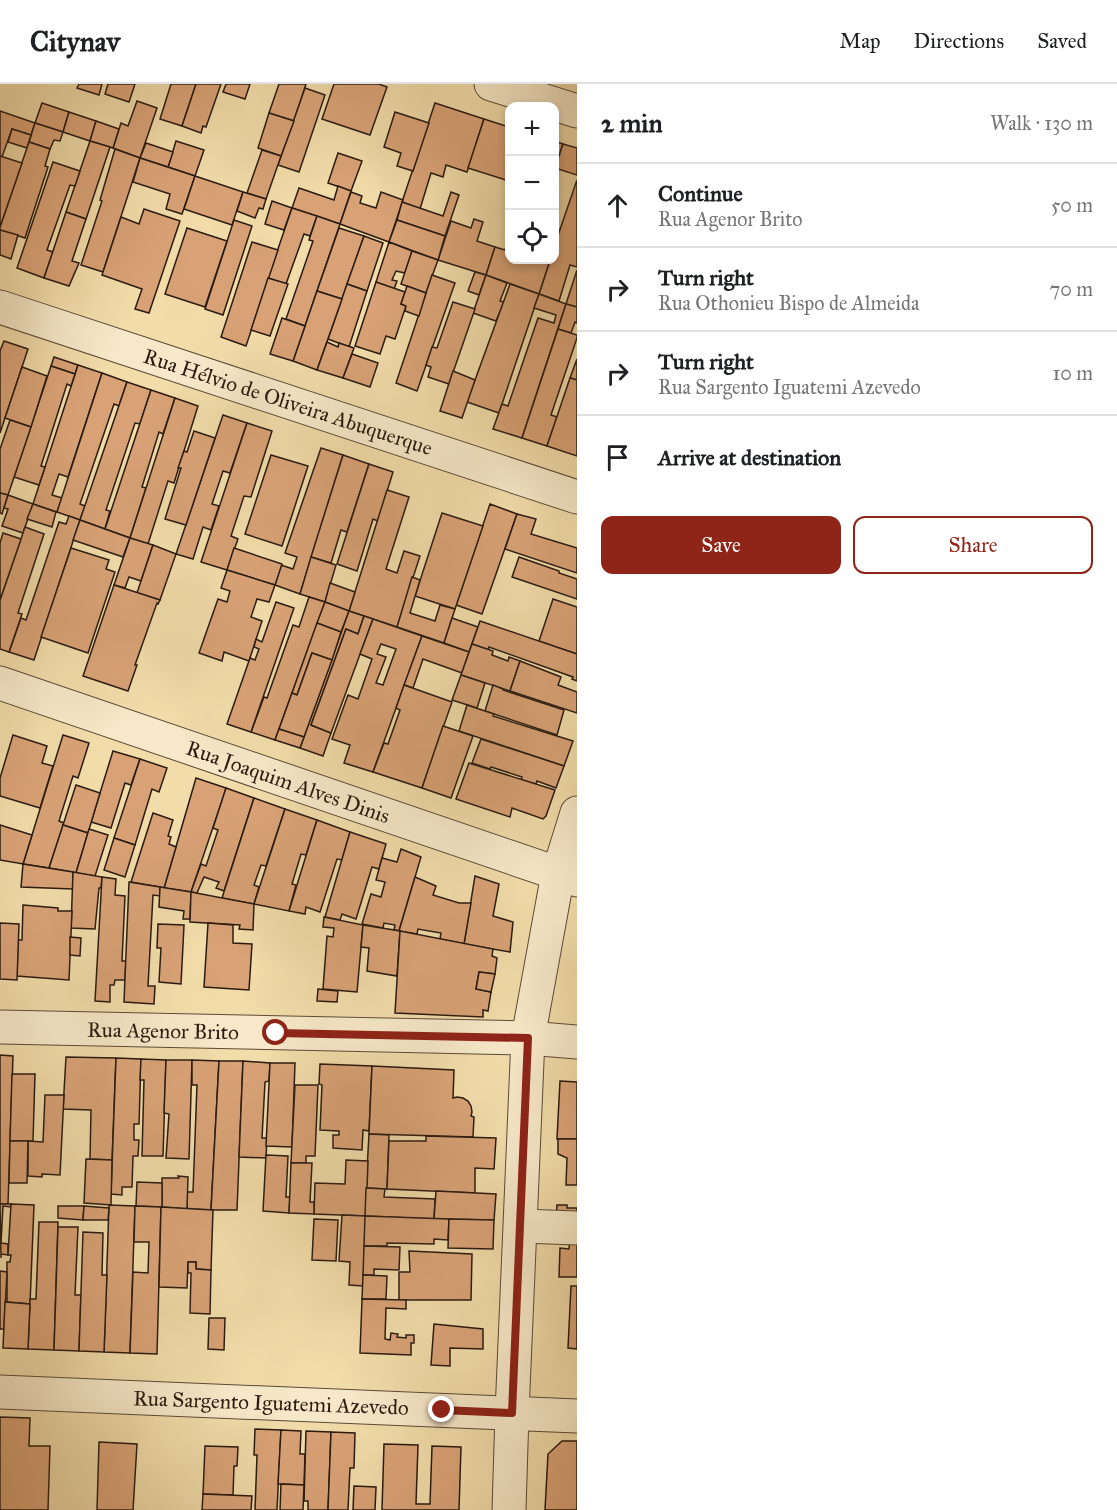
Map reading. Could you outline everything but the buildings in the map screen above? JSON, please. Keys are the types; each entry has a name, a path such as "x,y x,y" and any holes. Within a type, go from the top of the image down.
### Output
{"street":[{"path":"491,84 577,111"},
{"name":"Rua Hélvio de Oliveira Abuquerque","path":"0,307 577,497"},
{"name":"Rua Joaquim Alves Dinis","path":"0,683 568,877"},
{"path":"509,1510 528,1038 568,877 577,813"},
{"name":"Rua Agenor Brito","path":"0,1027 528,1038 577,1042"},
{"path":"521,1226 577,1228"},
{"name":"Rua Sargento Iguatemi Azevedo","path":"0,1392 577,1416"}],"route":[{"path":"276,1033 528,1038 512,1413 442,1410"}]}
